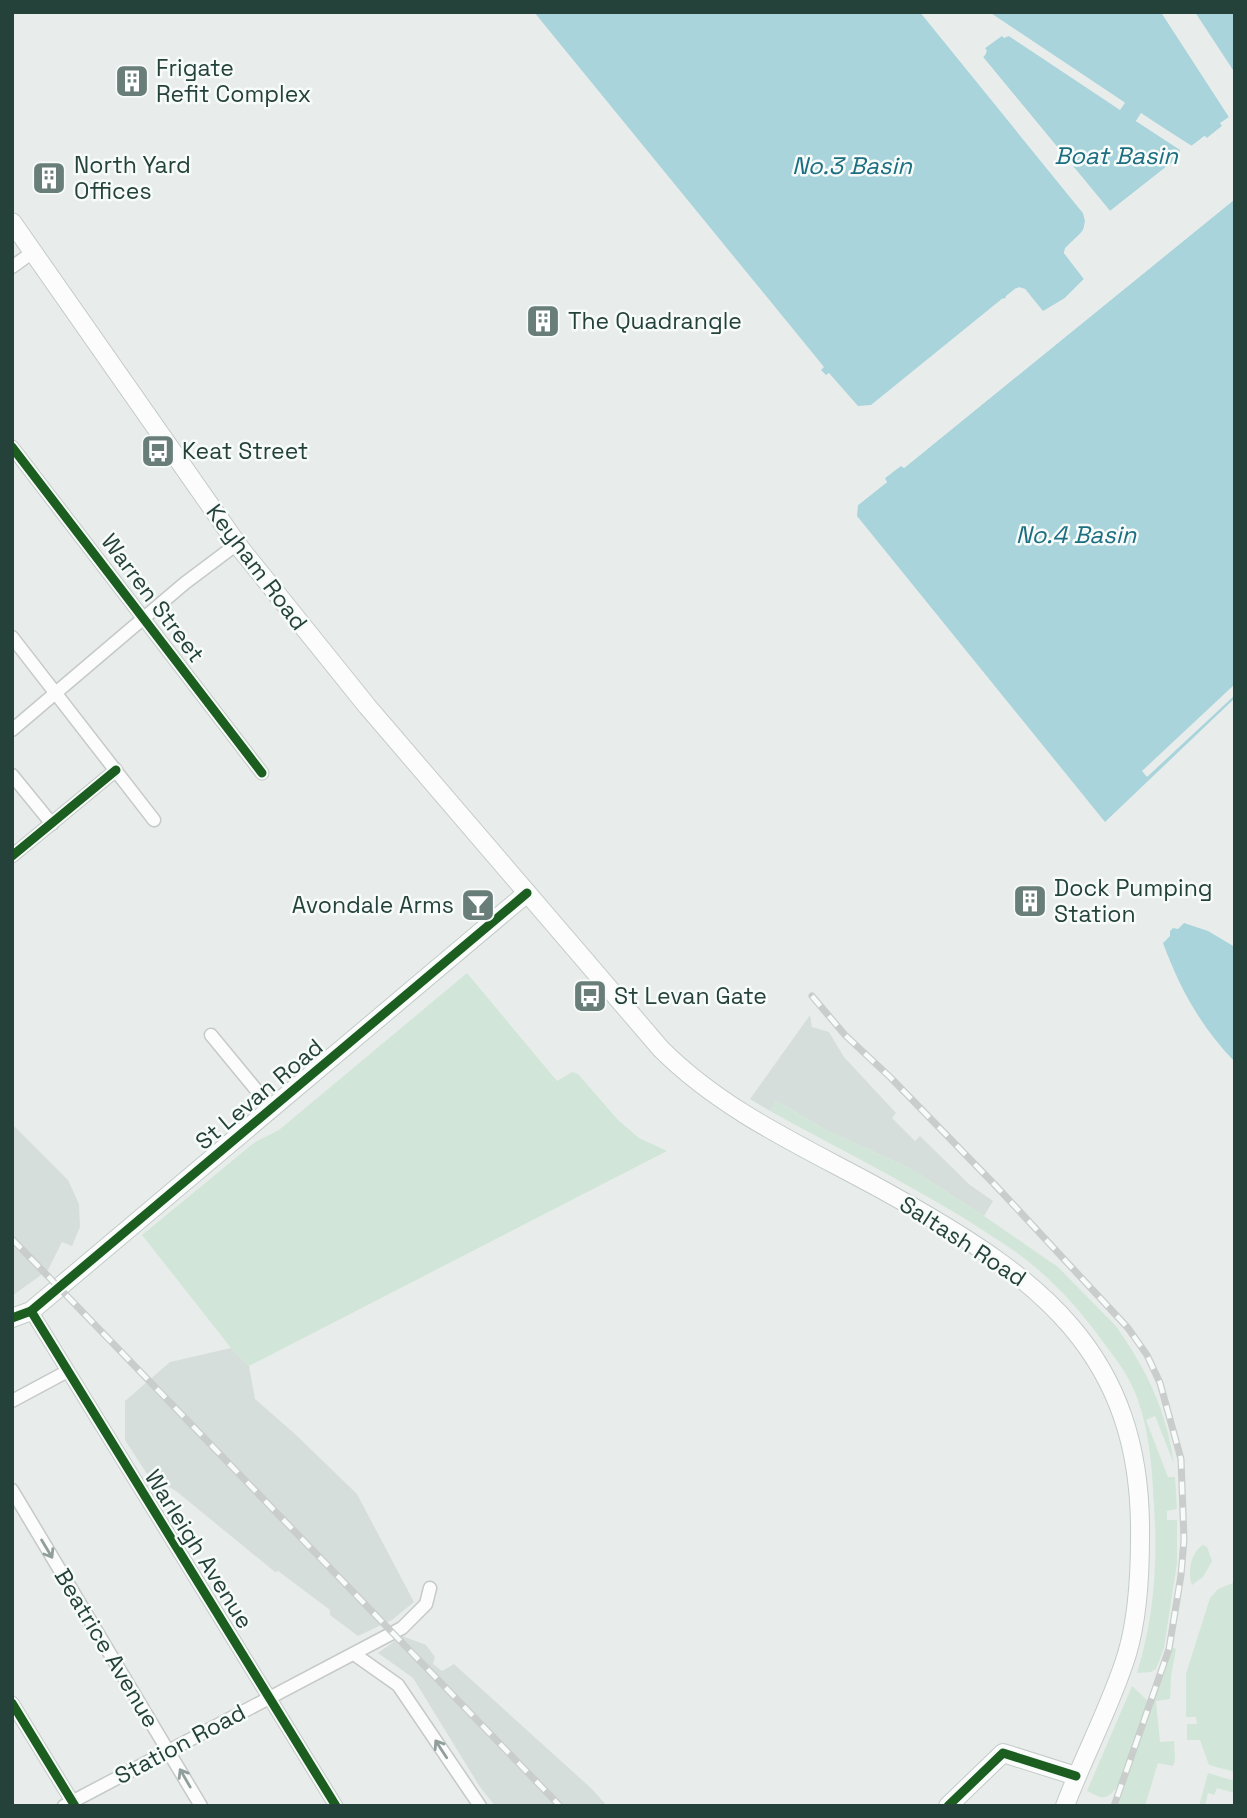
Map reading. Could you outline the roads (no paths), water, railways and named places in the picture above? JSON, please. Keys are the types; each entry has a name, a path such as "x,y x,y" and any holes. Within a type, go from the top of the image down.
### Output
{"main road":[{"name":"Keyham Road","path":"12,222 237,544 362,700 527,893"},
{"name":"St Levan Road","path":"12,1318 31,1311 527,893"},
{"name":"Saltash Road","path":"527,893 661,1049 702,1086 779,1135 958,1233 1022,1278 1060,1313 1091,1350 1114,1391 1127,1423 1141,1514 1140,1557 1136,1608 1128,1653 1065,1806"},
{"path":"948,1806 1003,1753 1076,1776"}],"street":[{"path":"12,267 33,252"},
{"name":"Warren Street","path":"12,447 262,774"},
{"path":"12,730 185,583 237,544"},
{"path":"12,638 154,820"},
{"path":"12,856 116,770"},
{"path":"12,775 52,824"},
{"path":"211,1035 272,1109"},
{"name":"Warleigh Avenue","path":"31,1311 66,1372 336,1806"},
{"path":"12,1401 66,1372"},
{"name":"Beatrice Avenue","path":"12,1490 201,1806"},
{"name":"Station Road","path":"70,1804 402,1628 426,1604 430,1588"},
{"path":"354,1654 398,1685 480,1806"},
{"path":"12,1703 70,1804"}],"water":[{"name":"No.3 Basin","path":"534,12 920,12 1083,213 1083,231 1064,253 1084,279 1065,298 1043,312 1025,289 1019,287 871,406 858,406 829,373 826,375 821,370 824,367"},
{"name":"Boat Basin","path":"989,12 1161,12 1229,117 1206,139 1204,136 1192,146 1141,114 1136,121 1181,150 1180,156 1110,211 983,57 987,51 985,48 1002,35 1009,36 1120,109 1124,102"},
{"path":"1195,12 1235,12 1235,73"},
{"name":"No.4 Basin","path":"1235,199 1235,698 1105,822 857,516 858,505 887,482 884,479 901,465 904,468"},
{"path":"1184,923 1208,931 1235,947 1235,1062 1193,1007 1163,943 1173,928 1178,929"}],"railway":[{"path":"812,996 845,1035 890,1077 996,1186 1128,1328 1147,1355 1160,1383 1181,1459 1184,1540 1181,1575 1169,1649 1114,1806"},
{"path":"12,1239 560,1806"}],"place":[{"name":"Frigate Refit Complex","path":"132,81"},
{"name":"North Yard Offices","path":"49,178"},
{"name":"The Quadrangle","path":"543,321"},
{"name":"Keat Street","path":"158,451"},
{"name":"Dock Pumping Station","path":"1030,901"},
{"name":"Avondale Arms","path":"478,905"},
{"name":"St Levan Gate","path":"590,996"}]}
